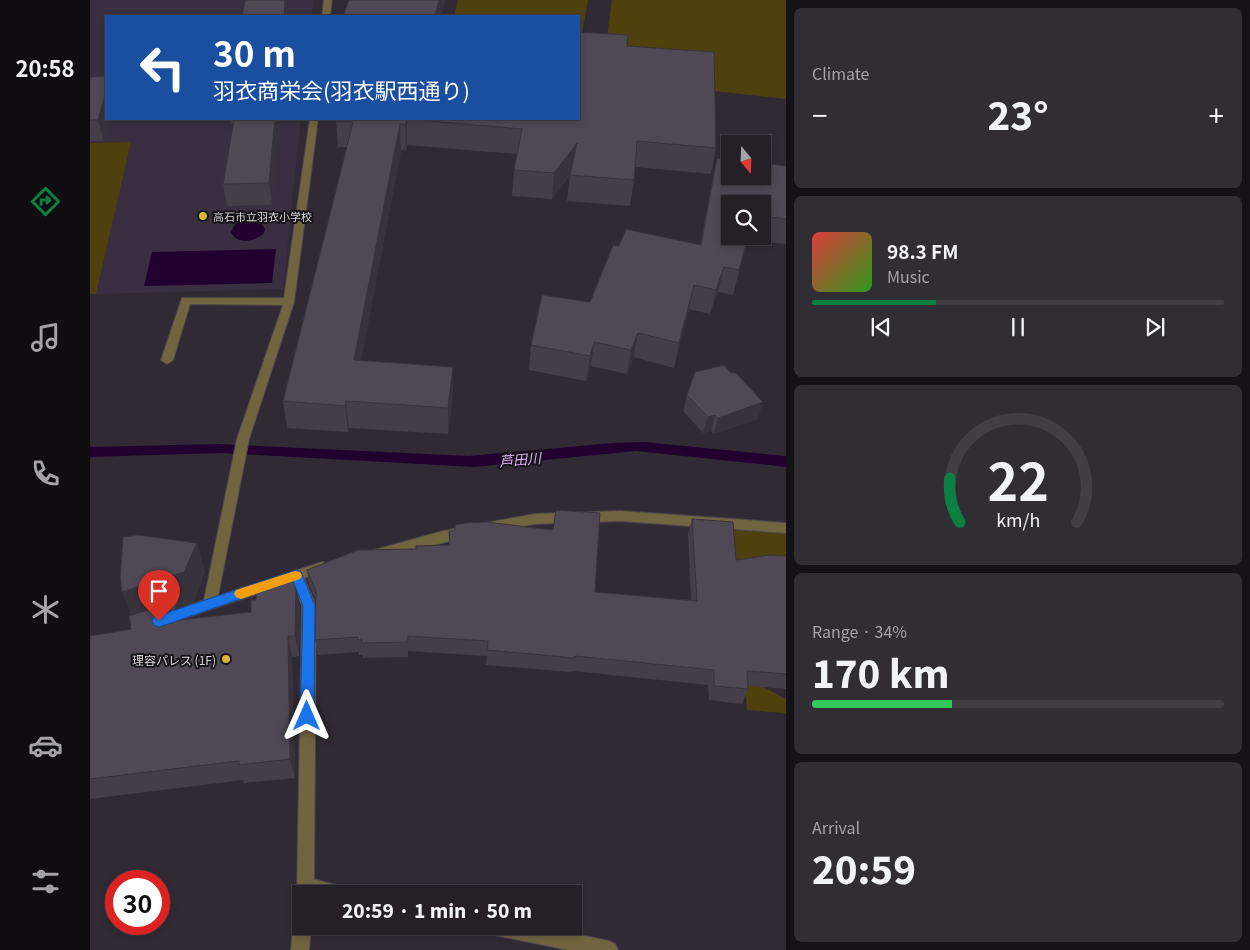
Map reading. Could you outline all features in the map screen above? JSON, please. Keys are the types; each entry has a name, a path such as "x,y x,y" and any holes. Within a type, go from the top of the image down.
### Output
{"street":[{"path":"326,15 328,0"},
{"path":"210,603 243,439 289,302 314,120"},
{"path":"167,360 186,300 289,302"},
{"path":"367,556 443,536 535,519 620,516 786,528"},
{"path":"155,623 210,603 334,564"},
{"path":"296,575 309,606 305,885"},
{"path":"300,950 301,935"},
{"path":"529,935 572,946 610,950"}],"shaded area":[{"name":"高石市立羽衣小学校","path":"90,0 313,0 312,15 105,15 105,120 301,120 283,289 96,294 131,142 90,143"},
{"path":"458,0 588,0 580,44 580,15 454,15"},
{"path":"612,0 786,0 786,99 713,91 604,58"},
{"path":"131,142 96,294 90,294 90,143"},
{"path":"733,527 786,532 786,569 754,682 786,699 786,713 747,710"}],"water":[{"path":"248,220 260,222 265,229 264,233 251,240 237,239 231,232 235,224"},
{"path":"276,249 272,283 144,286 152,252"},
{"name":"芦田川","path":"644,442 786,456 786,467 636,451 474,467 221,453 90,457 90,447 218,444 468,456"}],"building":[{"path":"245,0 285,0 284,15 242,15"},
{"path":"349,0 439,0 435,15 343,15"},
{"path":"580,32 628,35 627,46 714,52 716,148 637,141 634,180 570,175 577,143 554,173 514,170 522,129 418,120 580,120"},
{"path":"105,76 105,96 98,120 90,120 90,77"},
{"path":"234,120 275,120 269,183 223,184"},
{"path":"407,120 405,125 400,124 354,360 453,367 448,408 346,401 345,406 283,401 353,122 336,121"},
{"path":"717,158 721,158 721,185 771,185 771,164 786,166 786,219 771,217 771,195 721,195 721,245 746,245 739,270 724,267 716,290 694,285 679,343 638,333 631,350 594,342 590,356 531,345 542,295 590,302 613,245 619,246 626,229 701,245"},
{"path":"724,365 731,373 736,373 763,402 718,418 715,415 708,417 687,395 695,372"},
{"path":"556,510 600,513 595,592 697,601 692,519 733,522 736,560 770,555 786,556 786,674 747,671 748,689 714,686 714,670 575,656 575,658 487,650 488,641 408,636 408,642 362,643 362,640 358,640 358,637 315,640 316,591 307,570 358,550 416,549 416,546 450,545 449,531 455,531 455,525 465,523 486,522 553,530"},
{"path":"138,535 197,543 184,572 122,592 120,578 123,537"},
{"path":"291,573 296,585 295,636 288,636 290,759 239,765 239,761 90,779 90,636 131,629 129,616 179,600 170,621 251,612 251,600 256,600 256,586 277,584"}],"slow traffic":[{"path":"241,594 295,576"}],"place":[{"name":"高石市立羽衣小学校","path":"203,216"},
{"name":"理容パレス (1F)","path":"226,659"}],"route":[{"path":"159,621 296,575 309,606 307,716"}]}
